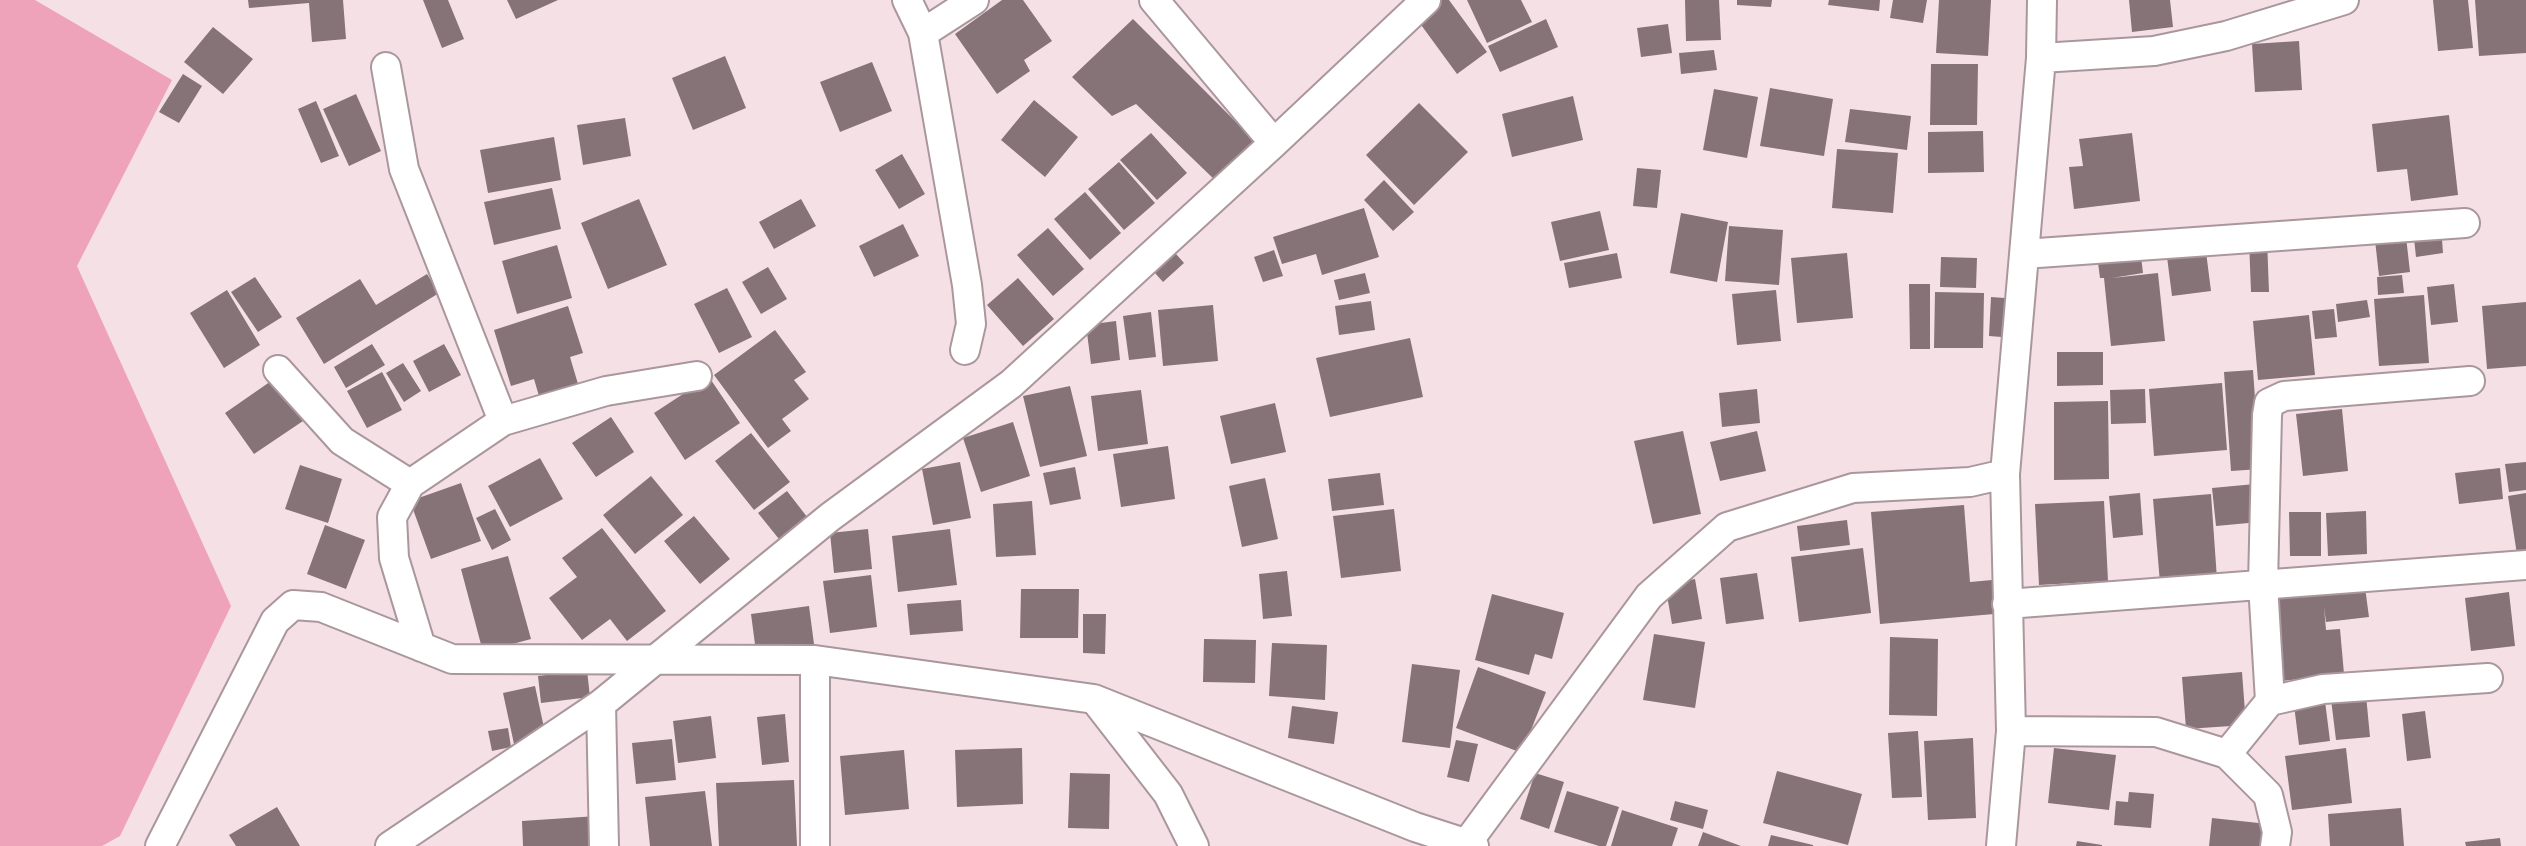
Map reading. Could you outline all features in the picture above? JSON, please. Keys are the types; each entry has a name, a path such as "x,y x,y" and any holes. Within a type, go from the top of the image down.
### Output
{"street":[{"path":"907,0 922,33 967,285 970,324 965,350"},
{"path":"922,33 974,0"},
{"path":"1154,0 1274,143"},
{"path":"390,846 601,704 830,517 1011,384 1426,0"},
{"path":"2001,846 2011,731 2005,474 2041,58 2042,0"},
{"path":"2041,58 2154,51 2226,36 2344,0"},
{"path":"386,68 404,169 503,421"},
{"path":"2024,254 2465,223"},
{"path":"278,370 342,441 411,484"},
{"path":"422,647 394,558 392,517 411,484 503,421 606,391 697,376"},
{"path":"2270,701 2263,584 2269,403 2284,396 2470,381"},
{"path":"160,846 275,621 293,605 321,607 452,659 815,660 1094,699 1408,836 1471,844 1649,596 1727,526 1853,488 1970,482 2005,474"},
{"path":"2007,604 2526,565"},
{"path":"815,660 815,846"},
{"path":"2227,754 2270,701 2323,689 2488,678"},
{"path":"1094,699 1168,794 1194,846"},
{"path":"601,704 604,846"},
{"path":"2011,731 2156,732 2227,754 2268,795 2277,832 2275,846"}],"shaded area":[{"path":"0,0 35,0 172,80 77,266 231,606 120,836 102,846 0,846"}],"building":[{"path":"248,0 343,0 346,39 312,42 309,3 249,8"},
{"path":"423,0 448,0 464,39 442,48"},
{"path":"507,0 558,0 516,19"},
{"path":"1002,0 1023,0 1052,41 1024,60 1030,71 997,94 955,34"},
{"path":"1441,0 1449,0 1487,52 1457,74 1416,18"},
{"path":"1467,0 1521,0 1532,22 1487,43"},
{"path":"1685,0 1719,0 1721,40 1686,41"},
{"path":"1737,0 1772,0 1771,7 1737,5"},
{"path":"1829,0 1880,0 1879,11 1828,5"},
{"path":"1893,0 1927,0 1923,23 1890,18"},
{"path":"1939,0 1991,0 1988,56 1936,53"},
{"path":"2129,0 2170,0 2173,27 2132,32"},
{"path":"2433,0 2468,0 2473,48 2438,51"},
{"path":"2475,0 2526,0 2526,53 2479,56"},
{"path":"1133,19 1257,143 1218,183 1136,104 1112,116 1072,77"},
{"path":"1546,19 1558,47 1500,72 1488,46"},
{"path":"1668,24 1672,53 1641,57 1637,28"},
{"path":"213,27 253,59 223,94 184,62"},
{"path":"2299,41 2302,90 2255,92 2252,44"},
{"path":"1714,50 1717,70 1681,74 1679,53"},
{"path":"725,56 746,108 693,130 672,78"},
{"path":"872,62 892,111 840,132 820,82"},
{"path":"1931,64 1978,64 1977,125 1930,125"},
{"path":"183,74 202,86 179,123 159,112"},
{"path":"1770,88 1833,99 1824,156 1760,146"},
{"path":"1714,89 1758,97 1747,158 1703,150"},
{"path":"356,94 381,151 349,166 323,109"},
{"path":"1573,96 1583,140 1512,157 1502,114"},
{"path":"1034,100 1078,137 1045,177 1001,140"},
{"path":"316,101 339,156 321,163 298,109"},
{"path":"1419,103 1468,152 1414,205 1366,155"},
{"path":"1850,109 1911,116 1907,150 1845,142"},
{"path":"2449,115 2458,195 2411,201 2407,169 2377,172 2372,124"},
{"path":"625,118 631,156 583,165 577,125"},
{"path":"1983,131 1984,172 1928,173 1928,132"},
{"path":"1151,133 1187,173 1157,200 1120,160"},
{"path":"2132,133 2140,201 2074,209 2069,167 2083,166 2079,139"},
{"path":"554,137 561,180 488,193 480,150"},
{"path":"1837,149 1898,153 1893,213 1832,208"},
{"path":"902,154 925,194 899,209 875,170"},
{"path":"1119,162 1155,203 1124,230 1088,189"},
{"path":"1637,168 1661,170 1657,208 1633,206"},
{"path":"1384,180 1414,212 1393,231 1364,200"},
{"path":"552,188 561,229 494,245 484,202"},
{"path":"1085,192 1121,233 1090,260 1054,219"},
{"path":"639,199 667,265 608,289 581,223"},
{"path":"801,199 816,226 774,249 759,222"},
{"path":"1364,208 1379,257 1322,275 1316,254 1282,264 1273,237"},
{"path":"1600,211 1609,250 1560,261 1551,222"},
{"path":"1681,213 1728,222 1717,282 1670,273"},
{"path":"903,224 919,256 874,277 859,246"},
{"path":"1729,226 1783,230 1779,285 1725,281"},
{"path":"2441,226 2443,253 2416,257 2413,229"},
{"path":"1048,228 1084,269 1053,296 1017,255"},
{"path":"2405,228 2410,272 2379,276 2374,231"},
{"path":"2267,239 2269,292 2251,292 2249,240"},
{"path":"2205,244 2211,291 2172,296 2166,249"},
{"path":"557,245 572,298 517,314 502,261"},
{"path":"1168,245 1184,263 1163,282 1147,264"},
{"path":"2140,249 2143,273 2112,278 2158,273 2165,341 2111,346 2104,278 2100,278 2097,255"},
{"path":"1274,250 1283,276 1263,282 1254,257"},
{"path":"1617,253 1622,278 1569,288 1564,263"},
{"path":"1847,253 1853,318 1797,323 1791,258"},
{"path":"1941,257 1977,258 1976,288 1940,287"},
{"path":"768,267 787,299 761,314 742,282"},
{"path":"1365,273 1370,293 1339,300 1334,280"},
{"path":"427,274 439,293 324,364 296,318 360,279 376,305"},
{"path":"2402,275 2404,293 2378,295 2377,277"},
{"path":"255,277 282,317 258,332 231,292"},
{"path":"1018,278 1054,319 1023,346 987,305"},
{"path":"1909,284 1930,284 1930,349 1910,349"},
{"path":"2454,284 2458,322 2431,325 2427,287"},
{"path":"727,288 752,337 719,353 694,304"},
{"path":"227,290 260,345 224,368 190,313"},
{"path":"1776,290 1781,341 1737,345 1732,294"},
{"path":"1935,292 1984,293 1983,348 1934,348"},
{"path":"2424,295 2429,363 2379,366 2374,299"},
{"path":"1991,297 2018,299 2015,338 1989,336"},
{"path":"2367,300 2370,317 2338,322 2336,304"},
{"path":"1371,301 1375,330 1339,335 1335,306"},
{"path":"2526,302 2526,366 2487,369 2482,306"},
{"path":"1213,305 1218,361 1163,366 1158,310"},
{"path":"568,306 583,353 570,357 578,384 539,396 534,379 511,386 494,330"},
{"path":"2334,309 2337,337 2315,339 2312,311"},
{"path":"1151,312 1156,357 1129,360 1123,316"},
{"path":"2309,315 2315,375 2258,380 2253,321"},
{"path":"1116,321 1120,360 1091,364 1086,325"},
{"path":"775,330 806,372 794,380 809,399 782,419 791,431 768,448 714,375"},
{"path":"1410,338 1423,397 1330,417 1316,358"},
{"path":"372,344 385,365 346,388 334,367"},
{"path":"444,344 461,375 429,392 413,361"},
{"path":"2057,352 2103,352 2103,385 2057,386"},
{"path":"403,363 421,391 404,402 386,373"},
{"path":"2253,370 2260,469 2231,471 2224,372"},
{"path":"382,372 402,410 367,428 347,391"},
{"path":"709,377 740,423 685,460 654,413"},
{"path":"274,379 303,421 254,454 225,413"},
{"path":"2222,383 2227,450 2154,456 2149,389"},
{"path":"1070,386 1087,456 1040,467 1023,396"},
{"path":"1757,389 1760,423 1722,427 1719,393"},
{"path":"2145,389 2146,423 2111,424 2110,390"},
{"path":"1141,390 1148,444 1098,451 1091,396"},
{"path":"2108,401 2109,479 2054,480 2054,402"},
{"path":"1275,403 1286,452 1231,464 1220,416"},
{"path":"2342,409 2348,471 2303,476 2296,414"},
{"path":"611,417 634,452 596,477 572,443"},
{"path":"1013,422 1030,476 981,492 963,438"},
{"path":"1683,431 1701,514 1653,524 1634,441"},
{"path":"1757,431 1766,471 1720,481 1710,442"},
{"path":"751,433 790,482 754,510 715,461"},
{"path":"1168,446 1175,499 1121,507 1113,454"},
{"path":"540,458 563,499 510,527 488,486"},
{"path":"960,462 971,518 933,525 922,469"},
{"path":"2526,462 2526,490 2509,492 2505,464"},
{"path":"300,465 342,479 328,523 285,509"},
{"path":"1075,467 1081,499 1050,505 1043,473"},
{"path":"2500,468 2503,499 2459,504 2455,473"},
{"path":"1380,473 1384,505 1332,511 1328,479"},
{"path":"651,476 683,515 635,554 603,515"},
{"path":"1265,478 1278,539 1242,547 1229,486"},
{"path":"461,483 481,541 431,559 410,501"},
{"path":"2255,484 2259,522 2216,526 2212,488"},
{"path":"787,491 811,522 783,544 758,513"},
{"path":"2140,493 2143,535 2113,538 2109,496"},
{"path":"2526,493 2526,560 2518,561 2508,496"},
{"path":"2211,494 2217,579 2160,583 2153,499"},
{"path":"1032,501 1036,555 996,557 993,504"},
{"path":"2104,501 2108,581 2039,585 2035,504"},
{"path":"1964,505 1970,582 1992,580 1994,614 1880,624 1871,512"},
{"path":"495,509 511,540 492,550 476,518"},
{"path":"1394,509 1401,571 1341,578 1333,516"},
{"path":"2366,511 2367,554 2328,556 2326,513"},
{"path":"2289,512 2321,512 2321,556 2290,556"},
{"path":"694,516 730,559 700,584 664,541"},
{"path":"1847,520 1850,545 1800,551 1797,526"},
{"path":"325,525 365,540 346,589 307,574"},
{"path":"602,528 666,611 627,641 610,619 582,640 549,598 577,577 562,558"},
{"path":"868,529 872,569 834,573 830,533"},
{"path":"950,529 957,585 898,592 892,536"},
{"path":"1863,548 1871,613 1799,622 1791,557"},
{"path":"508,556 531,639 483,652 461,569"},
{"path":"1287,571 1292,616 1263,619 1259,574"},
{"path":"1757,573 1764,619 1726,624 1720,578"},
{"path":"871,575 877,627 830,633 823,581"},
{"path":"1695,579 1702,619 1672,624 1665,584"},
{"path":"2364,580 2369,617 2326,622 2324,607 2326,630 2340,629 2344,674 2282,681 2272,592"},
{"path":"1021,589 1079,589 1078,638 1020,638"},
{"path":"2509,592 2515,646 2471,651 2465,598"},
{"path":"1492,594 1564,613 1552,659 1535,654 1529,675 1475,660"},
{"path":"961,600 963,631 910,635 907,604"},
{"path":"809,606 814,644 756,652 751,614"},
{"path":"1083,614 1106,614 1105,654 1083,653"},
{"path":"1654,634 1705,642 1695,708 1643,700"},
{"path":"1890,637 1938,639 1937,716 1889,715"},
{"path":"1204,639 1256,640 1255,683 1203,682"},
{"path":"1272,643 1327,645 1325,700 1269,696"},
{"path":"1412,664 1460,670 1450,748 1402,742"},
{"path":"1478,667 1546,692 1522,753 1456,728"},
{"path":"587,670 590,697 541,703 538,676"},
{"path":"2242,672 2246,725 2186,729 2182,677"},
{"path":"535,686 546,737 514,744 503,693"},
{"path":"2366,695 2370,737 2336,740 2331,699"},
{"path":"2325,701 2330,741 2299,745 2294,705"},
{"path":"1292,706 1338,712 1334,744 1288,738"},
{"path":"2425,711 2431,758 2407,761 2402,714"},
{"path":"785,714 789,762 762,765 757,717"},
{"path":"711,716 716,758 678,763 673,721"},
{"path":"508,728 511,747 492,751 488,731"},
{"path":"1918,731 1922,797 1892,798 1888,733"},
{"path":"1973,738 1976,818 1928,820 1924,741"},
{"path":"672,739 676,780 636,784 632,743"},
{"path":"1456,740 1478,744 1469,782 1447,777"},
{"path":"1022,748 1023,804 957,807 955,750"},
{"path":"2054,748 2116,755 2109,810 2048,803"},
{"path":"2346,748 2352,803 2292,810 2285,756"},
{"path":"904,750 909,809 845,815 840,756"},
{"path":"1777,771 1862,794 1848,845 1763,823"},
{"path":"1070,773 1110,774 1109,829 1068,828"},
{"path":"1535,773 1564,782 1549,829 1520,819"},
{"path":"794,780 797,846 719,846 716,783"},
{"path":"705,791 712,846 650,846 645,797"},
{"path":"1567,791 1619,807 1606,846 1599,846 1554,832"},
{"path":"2129,792 2154,794 2151,828 2114,825 2116,801 2128,802"},
{"path":"1675,801 1708,810 1703,829 1670,820"},
{"path":"277,807 300,846 236,846 229,835"},
{"path":"2401,808 2404,846 2330,846 2328,814"},
{"path":"1622,810 1678,828 1672,846 1611,846"},
{"path":"597,816 598,846 523,846 522,821"},
{"path":"2212,818 2268,824 2266,846 2209,846"},
{"path":"1703,832 1741,846 1698,846"},
{"path":"1771,835 1813,845 1813,846 1768,846"},
{"path":"2500,838 2501,846 2466,846 2465,842"},
{"path":"2077,841 2102,845 2102,846 2076,846"}]}
